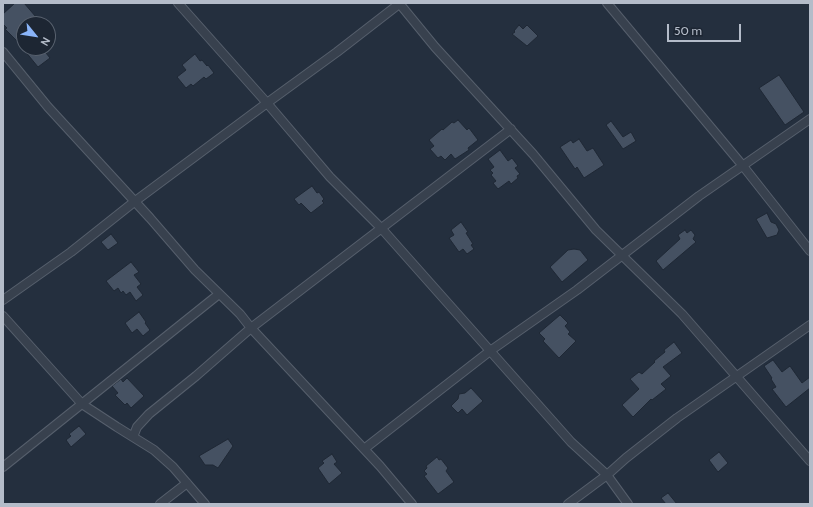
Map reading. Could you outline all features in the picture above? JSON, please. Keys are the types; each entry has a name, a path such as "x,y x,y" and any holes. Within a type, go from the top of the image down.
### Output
{"street":[{"path":"178,3 267,103 330,177 382,229 571,442 607,475 628,504"},
{"path":"3,300 71,252 134,202 337,52 399,3 435,47 533,154 596,230 682,314 810,461"},
{"path":"607,3 743,166 810,252"},
{"path":"3,52 48,107 195,270 240,314 251,328 364,449 412,504"},
{"path":"364,449 490,352 577,290 699,196 810,118"},
{"path":"133,437 137,427 149,414 196,376 251,328 511,129"},
{"path":"3,466 219,294"},
{"path":"3,316 82,404 154,450 173,467 205,504"},
{"path":"568,504 607,475 671,422 810,325"},
{"path":"160,504 187,483"}],"building":[{"path":"15,3 24,3 35,16 16,16 16,40 5,29 7,28 3,24 3,14"},
{"path":"519,25 523,29 527,25 538,36 527,46 512,34"},
{"path":"195,54 200,61 202,60 207,66 208,65 214,73 206,79 204,77 193,86 191,84 186,88 177,77 186,70 182,65"},
{"path":"29,56 48,56 50,58 38,67"},
{"path":"779,75 804,112 785,125 759,88"},
{"path":"458,120 467,130 469,128 478,140 468,148 469,150 455,159 451,154 445,160 441,156 438,158 430,149 434,146 429,140 452,122 454,123"},
{"path":"611,121 623,137 631,132 636,141 623,149 606,125"},
{"path":"579,139 587,151 593,148 604,165 584,178 577,167 575,169 560,147 571,140 573,143"},
{"path":"500,150 508,161 512,158 518,166 515,168 520,174 511,184 509,181 498,189 493,183 496,181 491,175 493,173 490,170 494,167 488,159"},
{"path":"312,186 324,199 322,201 324,203 311,213 301,203 299,205 294,199"},
{"path":"767,213 771,222 776,224 779,230 777,235 767,238 756,219"},
{"path":"461,222 468,232 466,233 473,244 471,245 474,249 467,254 463,249 459,252 449,238 454,235 451,230"},
{"path":"685,230 687,233 691,230 695,235 693,239 696,242 663,270 656,261 680,239 678,235"},
{"path":"111,234 118,243 108,250 101,242"},
{"path":"568,250 580,250 588,260 562,282 550,267"},
{"path":"131,262 139,272 134,275 141,284 137,287 143,295 136,301 130,292 126,295 123,291 121,293 118,288 114,291 106,281"},
{"path":"139,312 150,330 143,336 137,329 132,333 125,323"},
{"path":"560,315 568,323 565,326 570,332 568,334 576,341 559,358 543,341 545,339 539,333"},
{"path":"674,342 682,353 663,367 671,376 661,384 666,389 652,400 651,399 633,417 622,405 639,389 630,379 639,372 642,374 665,352 664,350"},
{"path":"773,360 782,372 790,366 802,383 810,377 810,388 786,407 772,389 776,387 764,366"},
{"path":"127,378 144,396 131,408 127,403 125,405 115,395 118,393 112,386 121,379 123,382"},
{"path":"471,388 483,401 467,415 462,409 458,413 451,406 458,399 459,394 465,393"},
{"path":"79,426 86,434 71,447 66,440 71,436 69,434"},
{"path":"228,439 233,446 218,468 213,465 205,465 199,456"},
{"path":"719,452 728,463 718,472 709,460"},
{"path":"332,454 337,462 334,464 342,473 329,484 318,468 324,463 322,461"},
{"path":"437,457 439,460 441,459 448,468 446,471 454,482 438,494 424,476 427,474 424,471 427,468 426,466"},
{"path":"668,493 677,504 666,504 661,498"}]}
